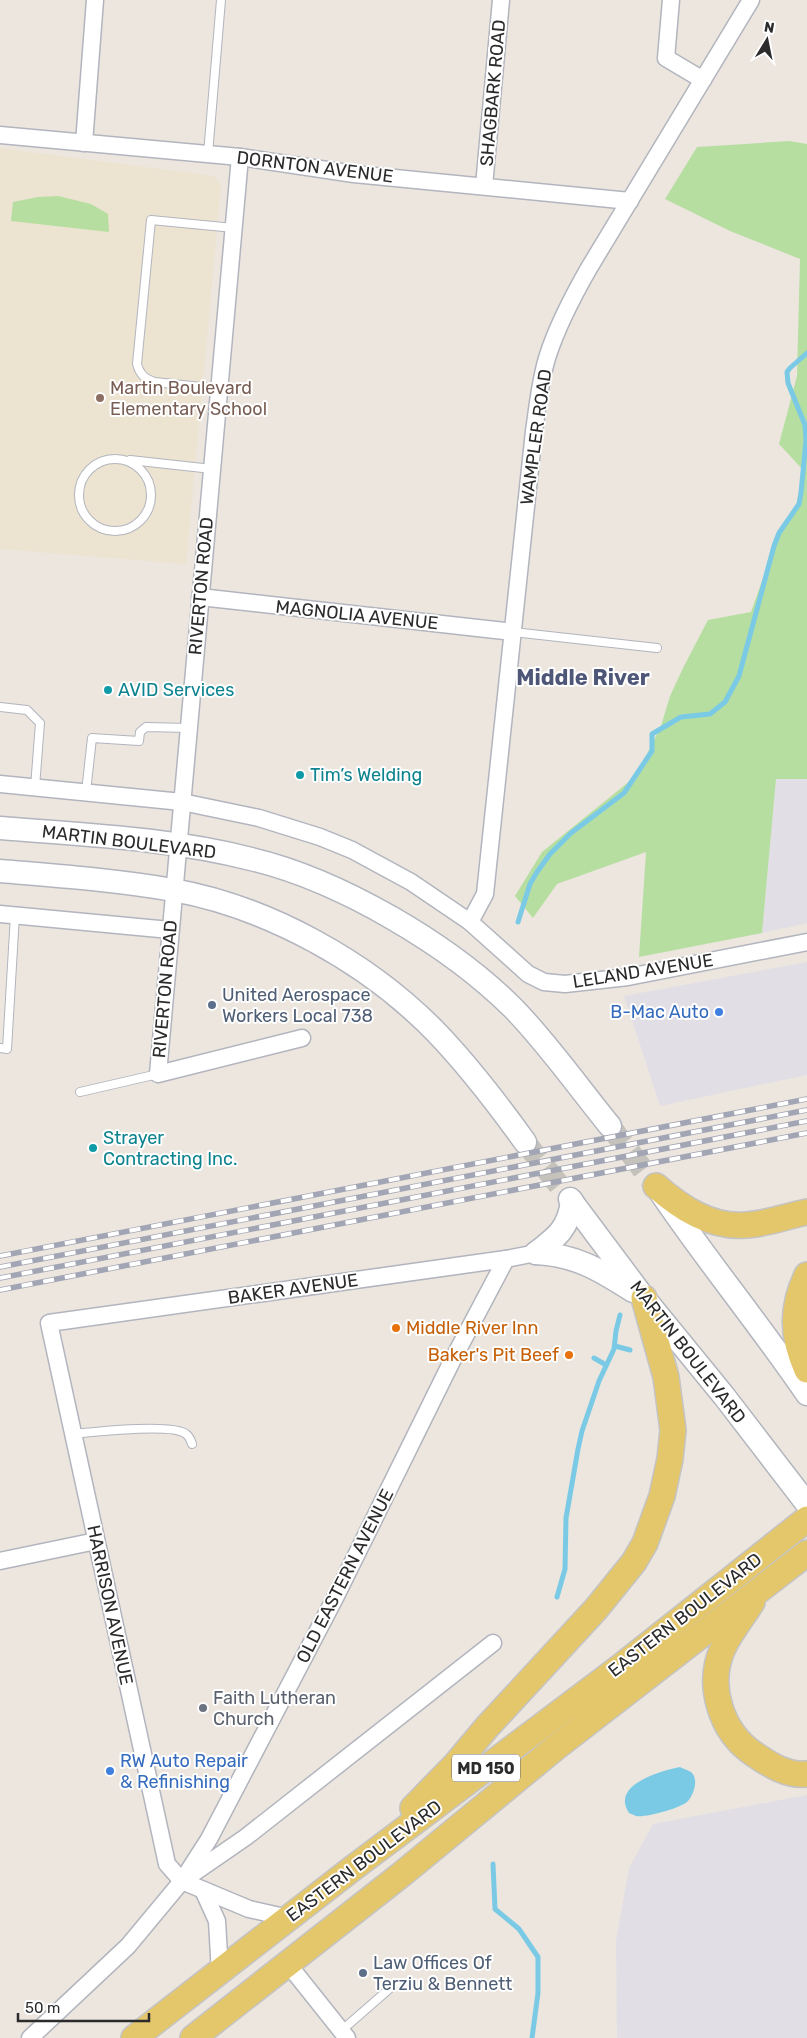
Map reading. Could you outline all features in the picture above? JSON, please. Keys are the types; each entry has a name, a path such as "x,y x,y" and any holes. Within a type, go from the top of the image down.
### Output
{"main road":[{"name":"MARTIN BOULEVARD","path":"0,828 120,837 178,844 252,859 290,870 336,890 413,930 493,990 515,1010 610,1126"},
{"path":"0,870 174,890 220,902 265,918 323,947 361,970 402,1000 434,1030 488,1090 525,1142"},
{"path":"655,1184 694,1214 713,1222 747,1225 807,1212"},
{"path":"655,1184 692,1238 769,1339 807,1394"},
{"name":"MARTIN BOULEVARD","path":"536,1253 557,1236 568,1222 571,1200 644,1298 724,1396 807,1504"},
{"path":"353,1868 456,1764 486,1727 596,1610 634,1562 645,1542 662,1496 670,1459 673,1430 666,1377 644,1298 606,1274 573,1258 557,1254 536,1253"},
{"path":"807,1275 799,1294 795,1314 798,1351 807,1370"},
{"name":"EASTERN BOULEVARD","path":"134,2038 353,1868 619,1668 799,1525"},
{"name":"EASTERN BOULEVARD","path":"193,2038 402,1874 556,1748 807,1553"},
{"path":"763,1586 723,1648 718,1668 716,1691 721,1714 736,1737 754,1754 778,1769 801,1775 807,1774"}],"street":[{"path":"84,143 95,0"},
{"name":"SHAGBARK ROAD","path":"484,186 501,0"},
{"path":"671,0 666,58 703,80"},
{"name":"WAMPLER ROAD","path":"470,922 485,894 534,430 542,378 548,356 555,333 574,294 750,0"},
{"name":"DORNTON AVENUE","path":"0,134 208,154 354,174 630,201"},
{"name":"RIVERTON ROAD","path":"158,1074 240,158"},
{"name":"MAGNOLIA AVENUE","path":"200,597 513,632"},
{"path":"0,784 182,802"},
{"name":"LELAND AVENUE","path":"182,802 225,809 267,820 352,850 411,882 470,922 528,974 544,982 554,984 628,977 807,942"},
{"path":"8,915 170,930"},
{"path":"158,1074 302,1038"},
{"name":"BAKER AVENUE","path":"49,1323 506,1259 536,1253"},
{"name":"OLD EASTERN AVENUE","path":"30,2038 128,1946 182,1882 209,1839 336,1596 452,1361 506,1259"},
{"name":"HARRISON AVENUE","path":"49,1323 168,1864 182,1882"},
{"path":"0,1561 96,1541"},
{"path":"182,1882 246,1837 494,1643"},
{"path":"182,1882 249,1908 289,1918"},
{"path":"203,1890 217,1921 220,1973"},
{"path":"288,1964 344,2034"}],"lane":[{"path":"208,154 221,0"},
{"path":"219,389 147,380 139,372 137,364 151,220 234,228"},
{"path":"126,460 136,465 150,485 149,508 134,526 122,530 110,530 99,527 89,520 82,511 79,500 79,488 83,477 91,467 102,461 114,458 212,469"},
{"path":"513,632 657,648"},
{"path":"0,707 27,710 40,723 35,787"},
{"path":"86,792 92,738 139,740 140,732 146,727 189,728"},
{"path":"0,1048 7,1049 8,915"},
{"path":"80,1092 158,1074"},
{"path":"73,1434 127,1429 180,1431 187,1434 192,1444"},
{"path":"344,2034 396,1984"}],"shaded area":[{"name":"Martin Boulevard Elementary School","path":"0,148 214,176 221,186 186,564 0,549"},
{"path":"776,778 807,779 807,923 762,933"},
{"path":"807,962 807,1075 660,1106 624,996"},
{"path":"807,1795 807,2038 617,2038 616,1941 629,1868 653,1824"}],"green space":[{"path":"789,141 807,144 807,779 776,779 762,933 639,957 646,852 557,884 533,918 515,896 542,852 636,776 661,726 670,696 708,620 751,612 780,530 801,503 805,472 779,444 797,376 800,259 730,231 665,199 697,147"},
{"path":"58,196 91,204 108,214 109,232 11,221 13,202 38,197"}],"water":[{"path":"680,1767 691,1772 695,1779 694,1791 688,1801 679,1807 655,1814 636,1816 629,1813 625,1803 626,1794 632,1787 651,1776"}],"waterway":[{"path":"518,922 530,884 537,872 550,854 571,833 624,793 652,751 652,734 681,717 710,714 725,702 739,676 774,546 779,533 799,504 806,440 805,425 788,383 787,372 807,353"},
{"path":"557,1597 565,1569 566,1518 582,1431 599,1381 614,1349 620,1315"},
{"path":"615,1346 630,1350"},
{"path":"594,1358 606,1365"},
{"path":"493,1864 495,1909 519,1929 538,1957 538,1993 532,2038"}],"tunnel":[{"path":"610,1126 653,1183"},
{"path":"525,1142 570,1199"}],"railway":[{"path":"0,1256 807,1099"},
{"path":"0,1267 807,1110"},
{"path":"0,1278 807,1121"},
{"path":"0,1290 807,1133"}],"place":[{"name":"Martin Boulevard Elementary School","path":"100,398"},
{"name":"AVID Services","path":"108,690"},
{"name":"Tim’s Welding","path":"300,775"},
{"name":"United Aerospace Workers Local 738","path":"212,1005"},
{"name":"B-Mac Auto","path":"719,1012"},
{"name":"Strayer Contracting Inc.","path":"93,1148"},
{"name":"Middle River Inn","path":"396,1328"},
{"name":"Baker's Pit Beef","path":"569,1355"},
{"name":"Faith Lutheran Church","path":"203,1708"},
{"name":"RW Auto Repair & Refinishing","path":"110,1771"},
{"name":"Law Offices Of Terziu & Bennett","path":"363,1973"}],"district":[{"name":"Middle River","path":"583,677"}]}
